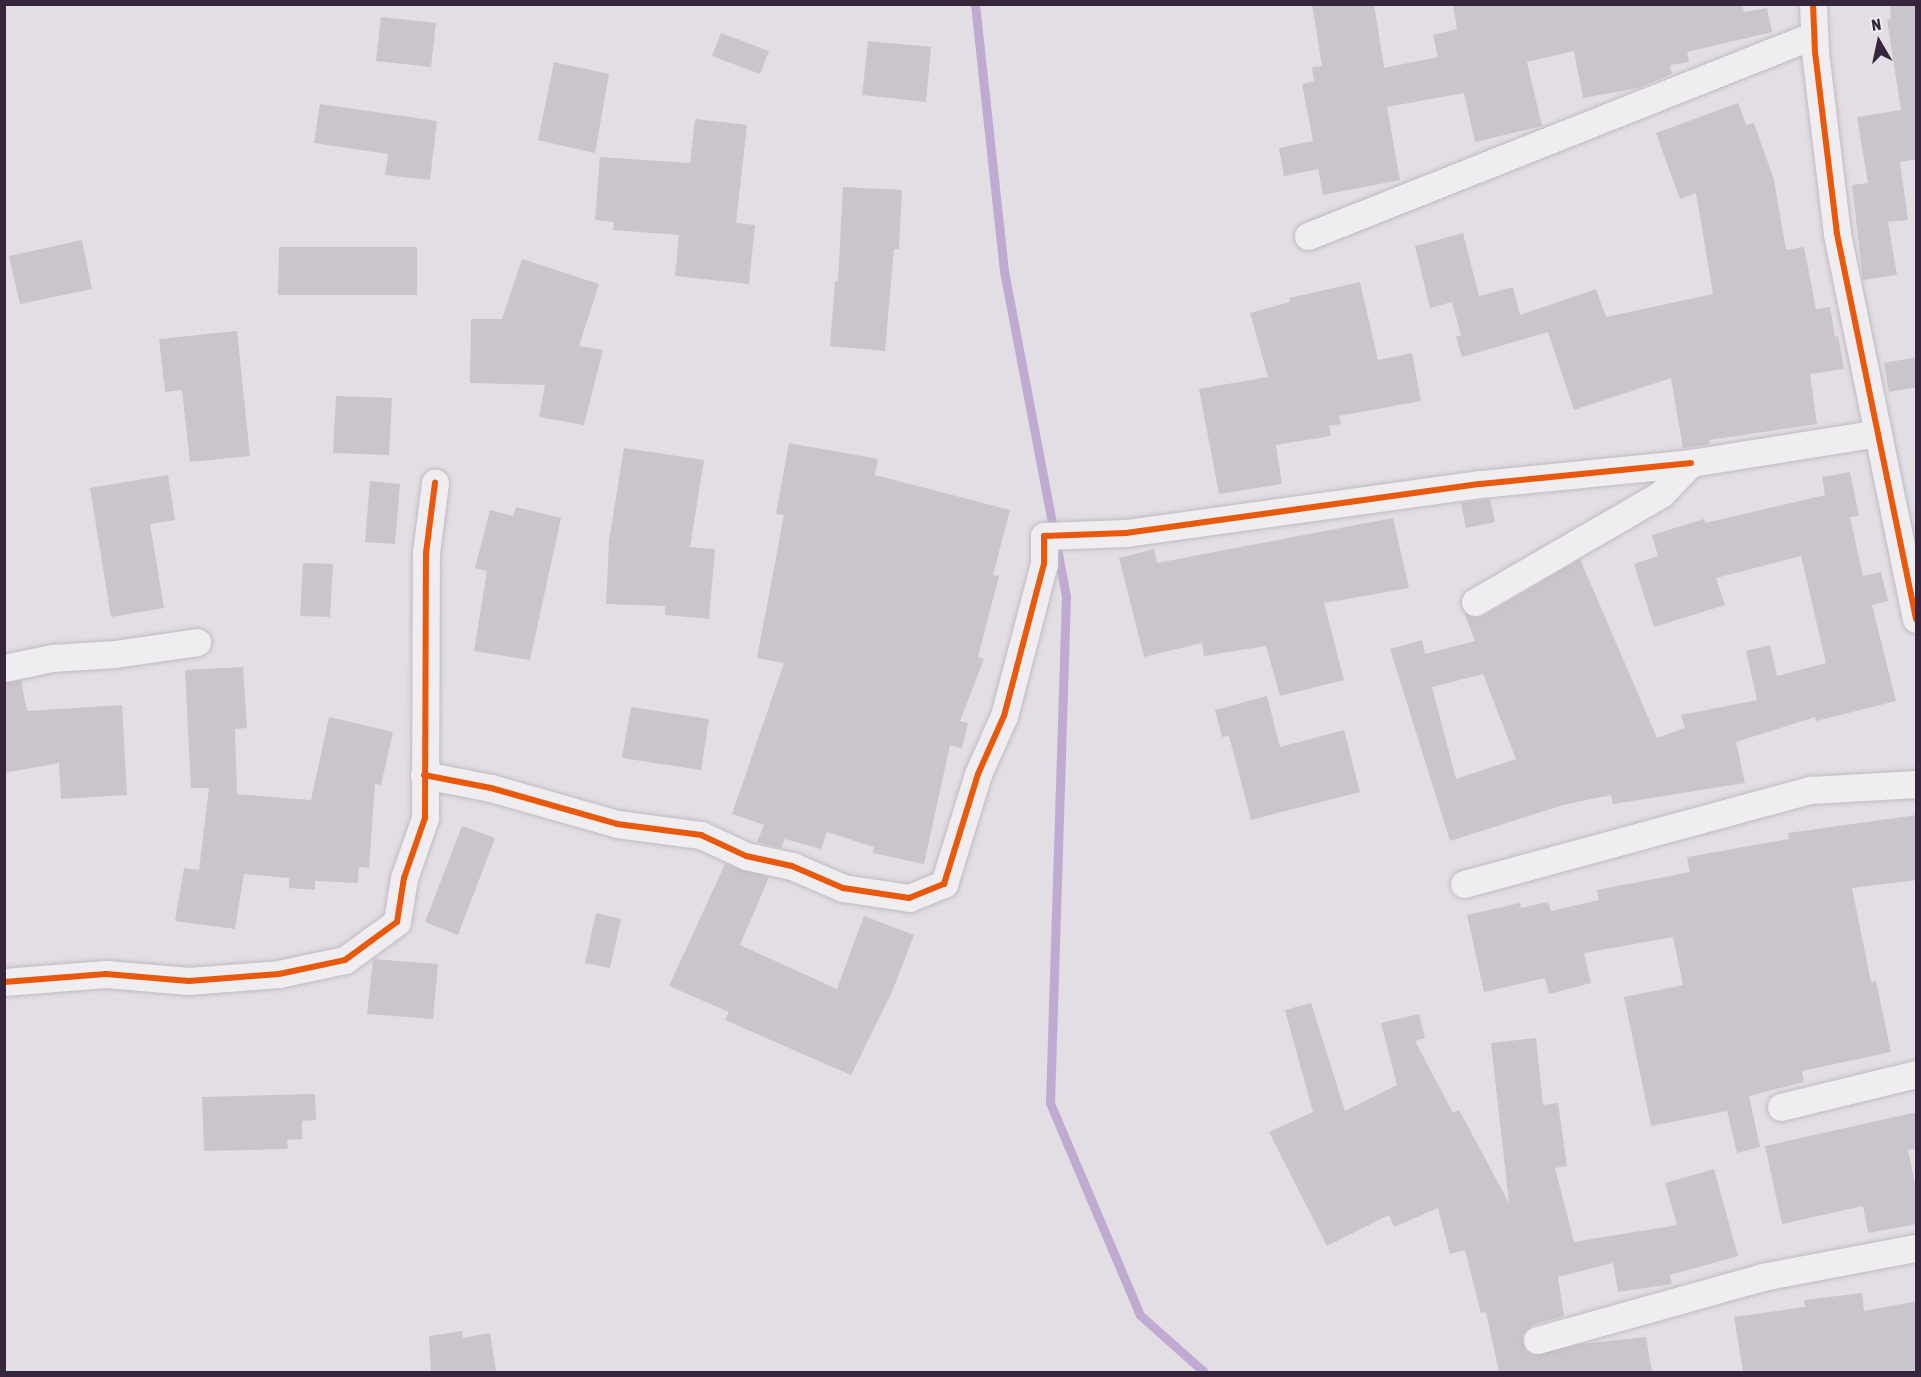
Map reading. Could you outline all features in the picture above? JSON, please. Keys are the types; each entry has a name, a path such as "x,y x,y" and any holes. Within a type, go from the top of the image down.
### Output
{"street":[{"path":"1813,4 1814,35 1837,234 1917,619"},
{"path":"1308,236 1814,35"},
{"path":"424,776 491,788 617,824 701,836 746,856 792,866 843,888 909,898 944,884 978,774 1004,716 1044,564 1044,536 1126,533 1481,484 1691,463 1878,433"},
{"path":"1475,602 1661,494 1691,463"},
{"path":"4,982 106,975 189,981 279,974 345,960 397,922 404,878 424,818 426,553 435,483"},
{"path":"4,668 52,658 115,654 197,642"},
{"path":"1464,884 1811,790 1917,784"},
{"path":"1781,1107 1917,1074"},
{"path":"1537,1340 1762,1277 1917,1248"}],"building":[{"path":"1312,4 1374,4 1384,68 1438,57 1433,35 1457,29 1453,4 1742,4 1744,12 1767,8 1772,32 1687,52 1689,62 1670,65 1672,74 1638,88 1583,98 1574,51 1527,62 1542,126 1475,142 1464,93 1387,107 1400,180 1323,195 1318,169 1284,176 1279,148 1313,141 1302,84 1314,81 1312,67 1322,66"},
{"path":"1890,4 1917,4 1917,159 1900,162 1908,220 1888,222 1897,275 1863,280 1852,185 1868,183 1857,117 1901,110 1887,20 1891,19"},
{"path":"381,17 436,23 431,67 376,61"},
{"path":"721,33 769,51 760,74 712,56"},
{"path":"868,41 931,47 926,102 862,95"},
{"path":"554,62 609,74 595,153 538,140"},
{"path":"1738,103 1746,125 1754,123 1774,180 1786,250 1804,247 1816,309 1830,307 1835,337 1838,336 1844,369 1810,374 1817,424 1709,440 1710,444 1683,448 1671,378 1574,410 1548,332 1462,357 1456,337 1461,335 1452,302 1430,308 1415,246 1463,233 1479,296 1513,287 1520,315 1596,289 1606,317 1713,294 1696,193 1680,199 1656,133"},
{"path":"320,104 437,121 430,180 385,175 388,154 314,143"},
{"path":"695,119 747,125 736,223 755,225 749,284 675,276 679,235 613,230 614,222 595,220 600,157 690,163"},
{"path":"843,187 902,190 899,249 894,249 885,351 830,346 835,281 838,281"},
{"path":"82,240 92,289 20,304 9,256"},
{"path":"279,247 417,247 417,295 278,295"},
{"path":"522,259 599,284 579,346 603,350 584,425 539,417 545,385 470,383 471,319 502,319"},
{"path":"1360,282 1378,360 1412,353 1421,401 1339,416 1341,424 1329,426 1331,436 1276,445 1282,484 1219,494 1199,389 1268,377 1250,313 1290,302 1289,298"},
{"path":"237,331 250,456 190,462 182,390 165,392 159,339"},
{"path":"1917,357 1917,387 1889,392 1884,363"},
{"path":"336,396 392,398 389,455 333,453"},
{"path":"789,443 878,459 875,475 1010,510 993,575 999,576 978,657 984,659 960,721 968,723 962,748 950,745 924,864 873,853 874,847 827,832 821,849 785,839 781,848 757,842 764,825 732,814 784,663 757,658 784,515 776,514"},
{"path":"624,448 704,460 690,547 715,549 709,619 665,615 665,606 606,604 609,541"},
{"path":"1850,472 1859,516 1850,517 1863,576 1881,572 1888,601 1872,605 1896,701 1816,721 1815,717 1736,742 1745,783 1613,804 1611,795 1563,805 1450,841 1390,649 1422,640 1425,654 1475,641 1464,612 1474,618 1483,616 1580,559 1657,738 1685,728 1681,715 1757,700 1746,651 1770,645 1777,676 1826,663 1801,556 1716,578 1725,605 1654,627 1634,564 1658,556 1652,535 1704,519 1705,523 1825,495 1822,477","holes":["1483,674 1516,759 1456,779 1432,687"]},
{"path":"168,475 175,520 150,524 164,608 111,617 90,488"},
{"path":"370,481 400,484 395,544 365,542"},
{"path":"1490,499 1495,522 1466,528 1461,503"},
{"path":"516,507 561,518 530,660 474,651 487,571 475,568 490,510 513,516"},
{"path":"1393,518 1409,588 1324,603 1344,680 1280,696 1266,646 1204,656 1202,643 1144,657 1119,558 1154,549 1157,563"},
{"path":"303,563 333,564 330,617 300,616"},
{"path":"243,667 247,728 235,729 237,794 311,800 329,717 393,732 381,785 375,784 369,868 359,867 358,883 315,881 315,890 289,888 289,878 244,874 235,929 175,921 184,868 199,870 209,788 191,788 185,670"},
{"path":"21,680 27,711 122,705 127,795 61,799 59,763 4,773 4,683"},
{"path":"1267,696 1280,747 1344,730 1360,792 1251,820 1229,736 1222,737 1215,710"},
{"path":"631,707 709,719 701,770 622,758"},
{"path":"1917,815 1917,880 1852,888 1871,982 1876,981 1891,1052 1802,1071 1804,1082 1749,1096 1760,1147 1737,1153 1727,1111 1651,1126 1624,997 1683,985 1673,937 1584,953 1591,983 1549,994 1545,978 1484,992 1467,915 1520,903 1521,908 1548,902 1551,911 1599,900 1597,890 1690,872 1687,857 1789,839 1788,833"},
{"path":"462,826 495,838 458,935 425,922"},
{"path":"725,864 769,877 740,945 837,989 864,916 914,935 892,992 851,1075 725,1020 729,1012 669,986"},
{"path":"596,913 621,919 610,968 585,963"},
{"path":"373,959 438,964 433,1019 367,1014"},
{"path":"1311,1003 1345,1111 1397,1085 1381,1023 1419,1014 1425,1038 1415,1041 1453,1113 1459,1110 1509,1203 1491,1043 1536,1038 1543,1105 1558,1103 1567,1166 1555,1168 1574,1242 1677,1225 1665,1183 1714,1169 1738,1256 1670,1275 1672,1284 1618,1292 1613,1263 1558,1277 1564,1316 1532,1325 1522,1336 1526,1351 1534,1355 1580,1344 1646,1337 1652,1372 1499,1372 1486,1312 1481,1313 1465,1250 1450,1254 1438,1208 1394,1227 1389,1215 1327,1246 1269,1132 1313,1112 1285,1010"},
{"path":"315,1094 316,1120 302,1121 302,1139 287,1140 288,1149 204,1151 202,1097"},
{"path":"1917,1112 1917,1148 1908,1150 1917,1194 1917,1224 1868,1233 1863,1206 1782,1224 1765,1146"},
{"path":"1862,1293 1864,1311 1917,1301 1917,1372 1743,1372 1734,1317 1805,1307 1804,1300"},
{"path":"462,1331 463,1338 490,1333 496,1372 431,1372 429,1336"}],"waterway":[{"path":"975,4 1004,271 1066,596 1050,1103 1140,1315 1204,1372"}],"cycle path":[{"path":"1813,4 1815,52 1837,234 1916,619"},
{"path":"424,775 491,788 617,824 701,835 746,856 792,866 843,888 909,898 944,884 978,774 1004,716 1044,564 1044,536 1126,533 1481,484 1691,463"},
{"path":"4,982 106,974 189,981 279,974 345,960 397,922 404,878 425,818 426,553 435,483"}]}
